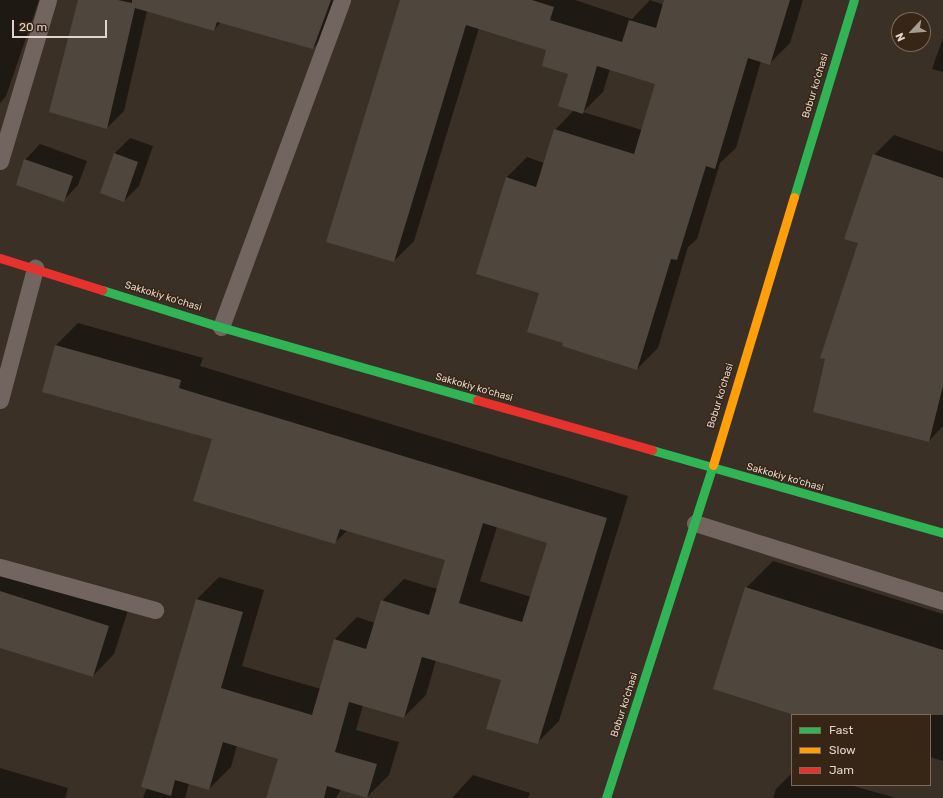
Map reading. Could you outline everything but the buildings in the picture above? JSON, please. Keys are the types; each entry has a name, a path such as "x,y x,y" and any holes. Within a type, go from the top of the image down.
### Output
{"street":[{"name":"Bobur ko'chasi","path":"606,798 695,523 854,0"},
{"name":"Sakkokiy ko'chasi","path":"0,258 221,327 943,533"}],"lane":[{"path":"0,161 48,0"},
{"path":"221,327 342,0"},
{"path":"0,400 35,268"},
{"path":"695,523 943,601"},
{"path":"0,567 155,610"}],"traffic: fast":[{"path":"794,197 854,0"},
{"path":"102,290 221,327 477,400"},
{"path":"652,450 943,533"},
{"path":"606,798 713,465"}],"traffic: slow":[{"path":"713,465 794,197"}],"traffic: jam":[{"path":"0,258 102,290"},
{"path":"477,400 652,450"}]}
